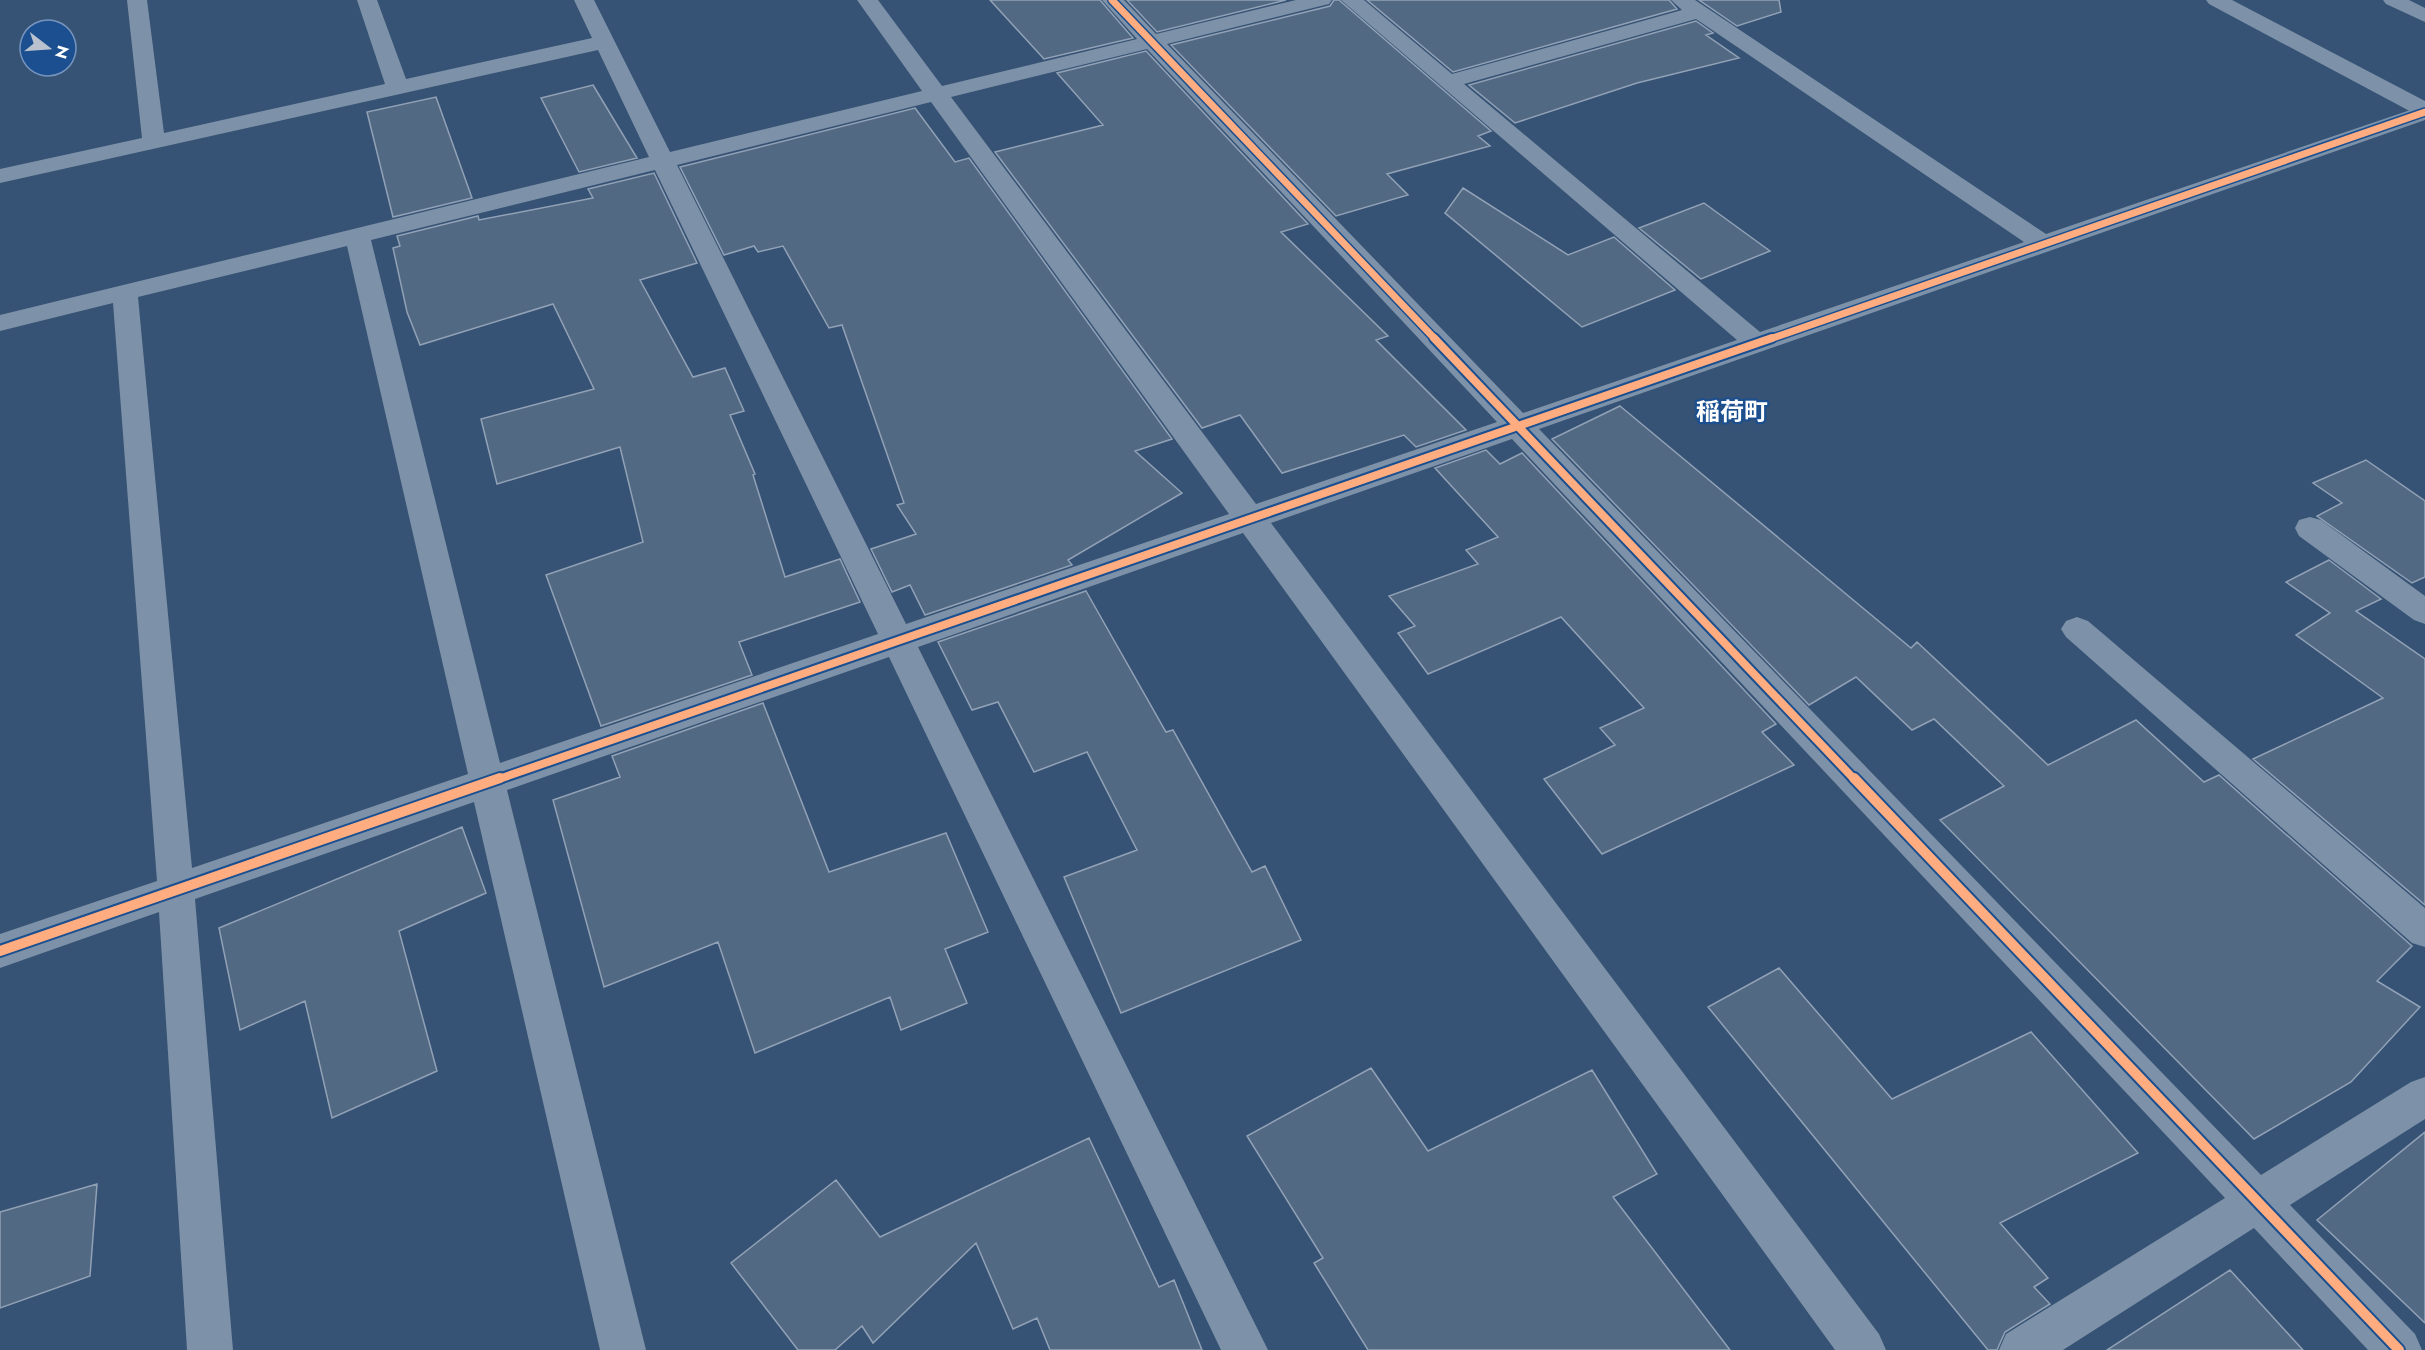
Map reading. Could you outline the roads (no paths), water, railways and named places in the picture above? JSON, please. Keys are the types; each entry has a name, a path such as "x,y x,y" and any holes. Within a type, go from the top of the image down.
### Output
{"street":[{"path":"137,0 154,142"},
{"path":"367,0 398,88"},
{"path":"584,0 1245,1350"},
{"path":"867,0 1863,1350"},
{"path":"1112,0 2399,1350"},
{"path":"0,323 1322,0"},
{"path":"1352,0 1757,343"},
{"path":"2216,0 2425,111"},
{"path":"2393,0 2425,16"},
{"path":"1448,82 1690,6 2044,243"},
{"path":"0,176 605,42"},
{"path":"0,951 2425,111"},
{"path":"357,236 623,1350"},
{"path":"125,293 176,890 210,1350"},
{"path":"2310,528 2425,612"},
{"path":"2077,629 2425,931"},
{"path":"2022,1350 2425,1096"}],"district":[{"name":"稲荷町","path":"1732,411"}]}
